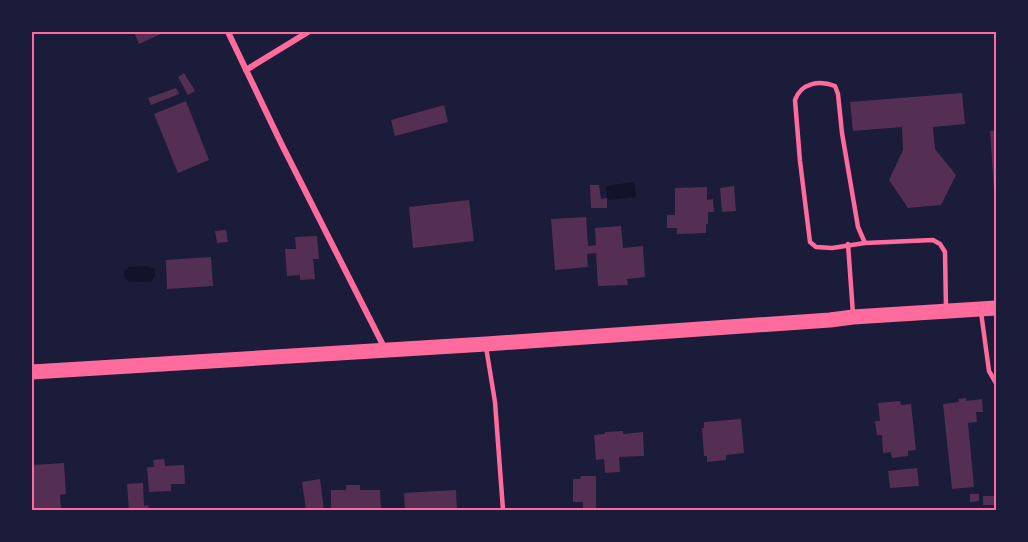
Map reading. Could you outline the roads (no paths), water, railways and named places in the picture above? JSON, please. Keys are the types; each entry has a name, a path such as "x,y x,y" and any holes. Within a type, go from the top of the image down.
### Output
{"main road":[{"path":"32,372 486,344 989,309"}],"street":[{"path":"228,32 281,143 386,350"},
{"path":"246,70 308,32"}],"lane":[{"path":"865,243 858,227 842,133 838,94 835,86 829,83 806,85 798,91 795,100 810,242 816,247 832,248 848,244 933,240 940,244 945,252 946,311"},
{"path":"848,244 853,317"},
{"path":"989,309 989,371 996,383"},
{"path":"486,344 495,402 503,510"}]}
